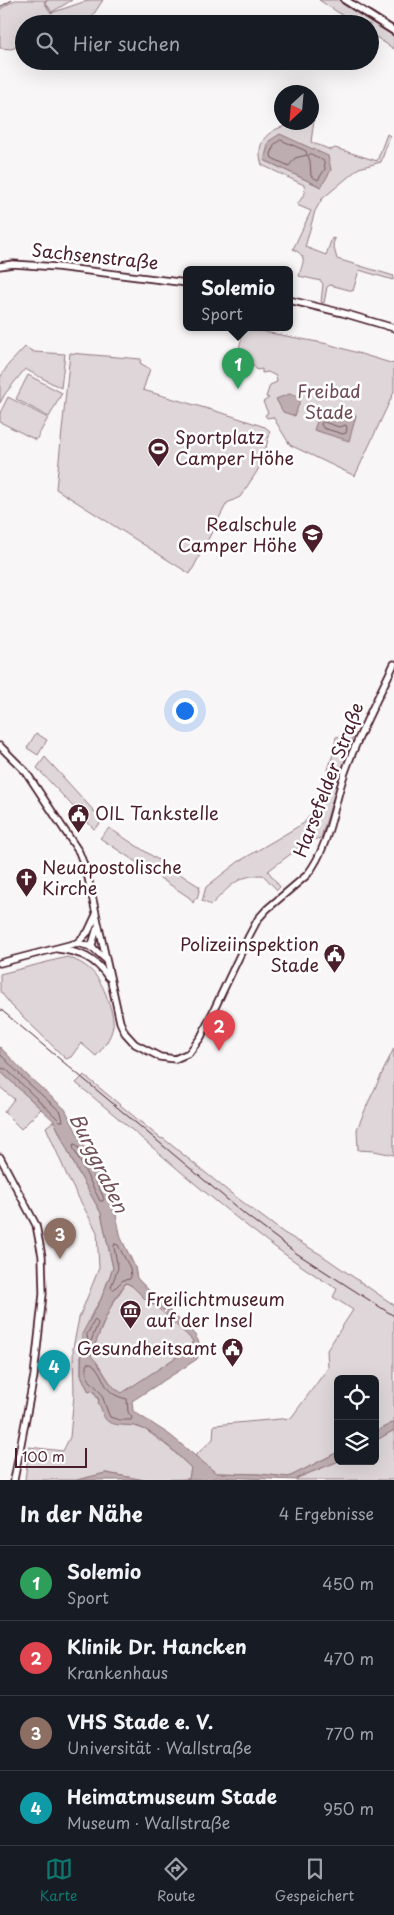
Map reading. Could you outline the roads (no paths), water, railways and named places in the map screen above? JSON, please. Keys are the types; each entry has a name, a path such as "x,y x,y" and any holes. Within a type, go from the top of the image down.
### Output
{"main road":[{"path":"345,0 368,15"},
{"path":"379,22 394,32"},
{"name":"Sachsenstraße","path":"0,266 13,264 58,267 183,283"},
{"path":"293,301 343,312 394,328"},
{"name":"Harsefelder Straße","path":"109,979 120,1022 125,1033 136,1044 160,1057 175,1059 189,1053 201,1037 258,919 307,875 319,857 345,772 361,733 394,664"},
{"path":"0,746 26,772 78,852 87,873 109,979"},
{"path":"0,963 77,943 88,932 95,915"},
{"path":"88,956 94,948 97,924"},
{"path":"77,943 94,948 106,960"},
{"path":"94,948 103,944"},
{"path":"57,949 72,950 88,956 109,979"},
{"path":"0,1157 36,1225 42,1256 43,1294 34,1376 14,1480"}],"water":[{"path":"280,134 328,156 331,170 321,187 264,160 269,141"},
{"path":"289,394 301,397 295,416 283,412 276,399"},
{"path":"344,412 356,416 349,441 314,430 319,415 341,422"},
{"path":"0,1047 29,1077 65,1109 107,1192 116,1215 121,1238 135,1267 137,1278 165,1307 164,1311 146,1300 131,1285 126,1283 110,1309 91,1356 109,1381 122,1393 187,1350 193,1341 168,1316 166,1313 168,1309 195,1335 202,1348 197,1359 132,1401 133,1411 170,1435 216,1473 289,1477 334,1454 334,1463 297,1478 297,1480 217,1477 208,1480 182,1480 189,1479 191,1468 160,1439 139,1427 116,1424 105,1419 98,1403 99,1400 93,1390 89,1392 81,1375 82,1334 101,1299 113,1268 101,1213 77,1170 54,1121 0,1071"},
{"path":"394,1422 394,1430 379,1439 379,1430"},
{"path":"106,1473 144,1480 77,1480"}],"railway":[{"path":"0,7 12,0"},
{"path":"0,1009 247,1216 296,1253 394,1316"}],"place":[{"name":"Solemio","path":"238,389"},
{"name":"Sportplatz Camper Höhe","path":"159,467"},
{"name":"Realschule Camper Höhe","path":"313,554"},
{"name":"OIL Tankstelle","path":"79,833"},
{"name":"Neuapostolische Kirche","path":"26,897"},
{"name":"Polizeiinspektion Stade","path":"335,974"},
{"name":"Klinik Dr. Hancken","path":"219,1051"},
{"name":"VHS Stade e. V.","path":"60,1259"},
{"name":"Freilichtmuseum auf der Insel","path":"130,1329"},
{"name":"Gesundheitsamt","path":"233,1368"},
{"name":"Heimatmuseum Stade","path":"54,1391"}],"park label":[{"name":"Freibad Stade","path":"329,402"}],"water label":[{"name":"Burggraben","path":"99,1163"}]}
